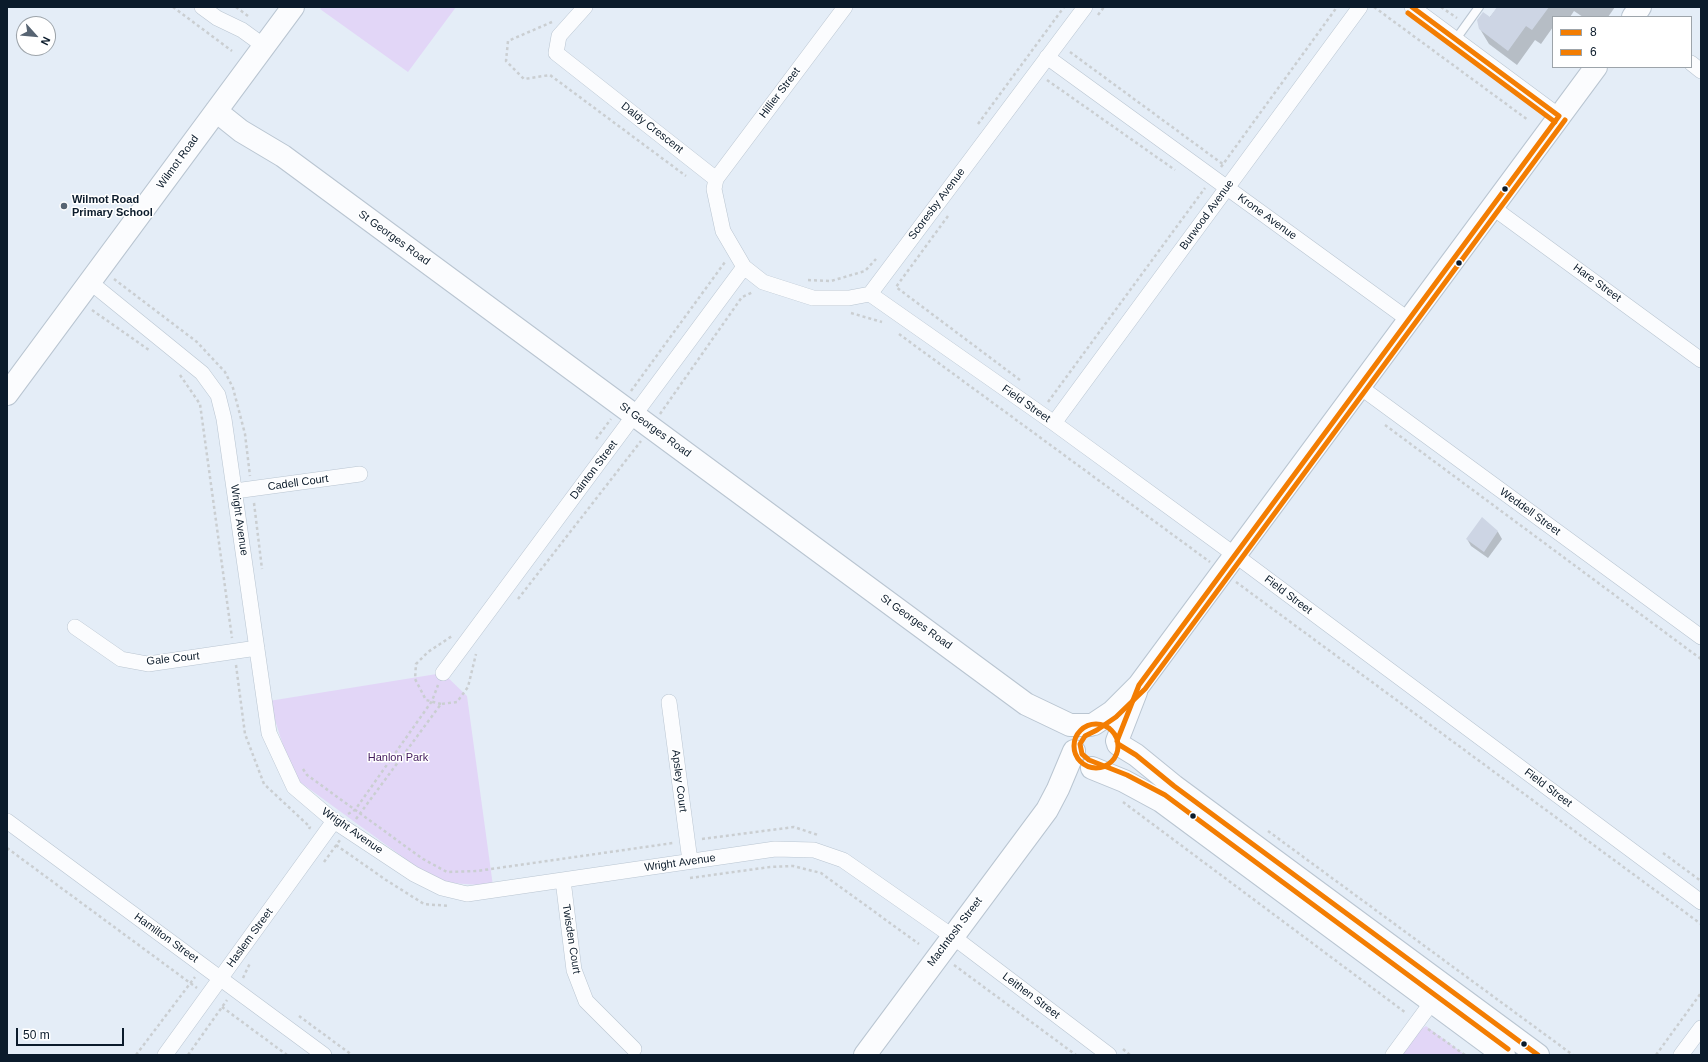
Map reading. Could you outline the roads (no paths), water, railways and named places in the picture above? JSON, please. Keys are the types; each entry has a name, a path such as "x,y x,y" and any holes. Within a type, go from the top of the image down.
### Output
{"street":[{"path":"202,7 218,18 236,38 261,50"},
{"name":"Wilmot Road","path":"7,394 292,7"},
{"name":"Daldy Crescent","path":"585,7 559,36 556,53 716,178"},
{"name":"Hillier Street","path":"716,178 845,7"},
{"name":"Scoresby Avenue","path":"870,294 1085,7"},
{"name":"Burwood Avenue","path":"1058,417 1360,7"},
{"path":"1412,7 1559,116"},
{"name":"Krone Avenue","path":"1048,57 1409,320"},
{"path":"1692,64 1701,71"},
{"path":"1258,860 1161,801 1124,781 1080,762 1074,751 1075,737 1084,727 1112,712 1139,685 1595,68"},
{"name":"St Georges Road","path":"219,107 248,122 284,156 1026,704 1074,751"},
{"path":"716,178 714,189 723,231 744,267 763,282 813,298 849,298 870,294"},
{"name":"Hare Street","path":"1492,207 1701,360"},
{"name":"Dainton Street","path":"443,673 643,421 744,267"},
{"name":"Wright Avenue","path":"90,282 202,373 218,395 224,419 269,733 294,787 334,821 414,874 442,888 467,894 775,849 814,850 843,860 952,936"},
{"name":"Field Street","path":"870,294 1040,414 1058,417 1235,555 1701,902"},
{"name":"Weddell Street","path":"1360,387 1701,637"},
{"name":"Cadell Court","path":"235,492 360,474"},
{"name":"Gale Court","path":"75,627 121,660 148,664 257,648"},
{"path":"1091,768 1105,767 1111,763 1117,751 1118,743 1139,685"},
{"name":"Apsley Court","path":"669,702 690,861"},
{"name":"St Georges Road","path":"1026,704 1070,725 1092,724"},
{"path":"1092,724 1100,724 1111,730 1118,743 1136,755 1174,786 1258,860 1438,993 1536,1054"},
{"name":"MacIntosh Street","path":"865,1055 1046,810 1058,789 1074,751"},
{"name":"MacIntosh Street","path":"1046,810 1091,768"},
{"name":"Hamilton Street","path":"7,821 324,1055"},
{"name":"Haslem Street","path":"165,1055 334,821"},
{"name":"Twisden Court","path":"563,880 574,970 586,1001 634,1049"},
{"name":"Leithen Street","path":"952,936 1109,1055"},
{"path":"1393,1055 1438,993"},
{"path":"1438,993 1504,1055"},
{"path":"1681,1055 1701,1028"}],"lane":[{"path":"1456,39 1479,7"}],"place":[{"name":"Wilmot Road Primary School","path":"64,206"}],"park label":[{"name":"Hanlon Park","path":"398,758"}]}
